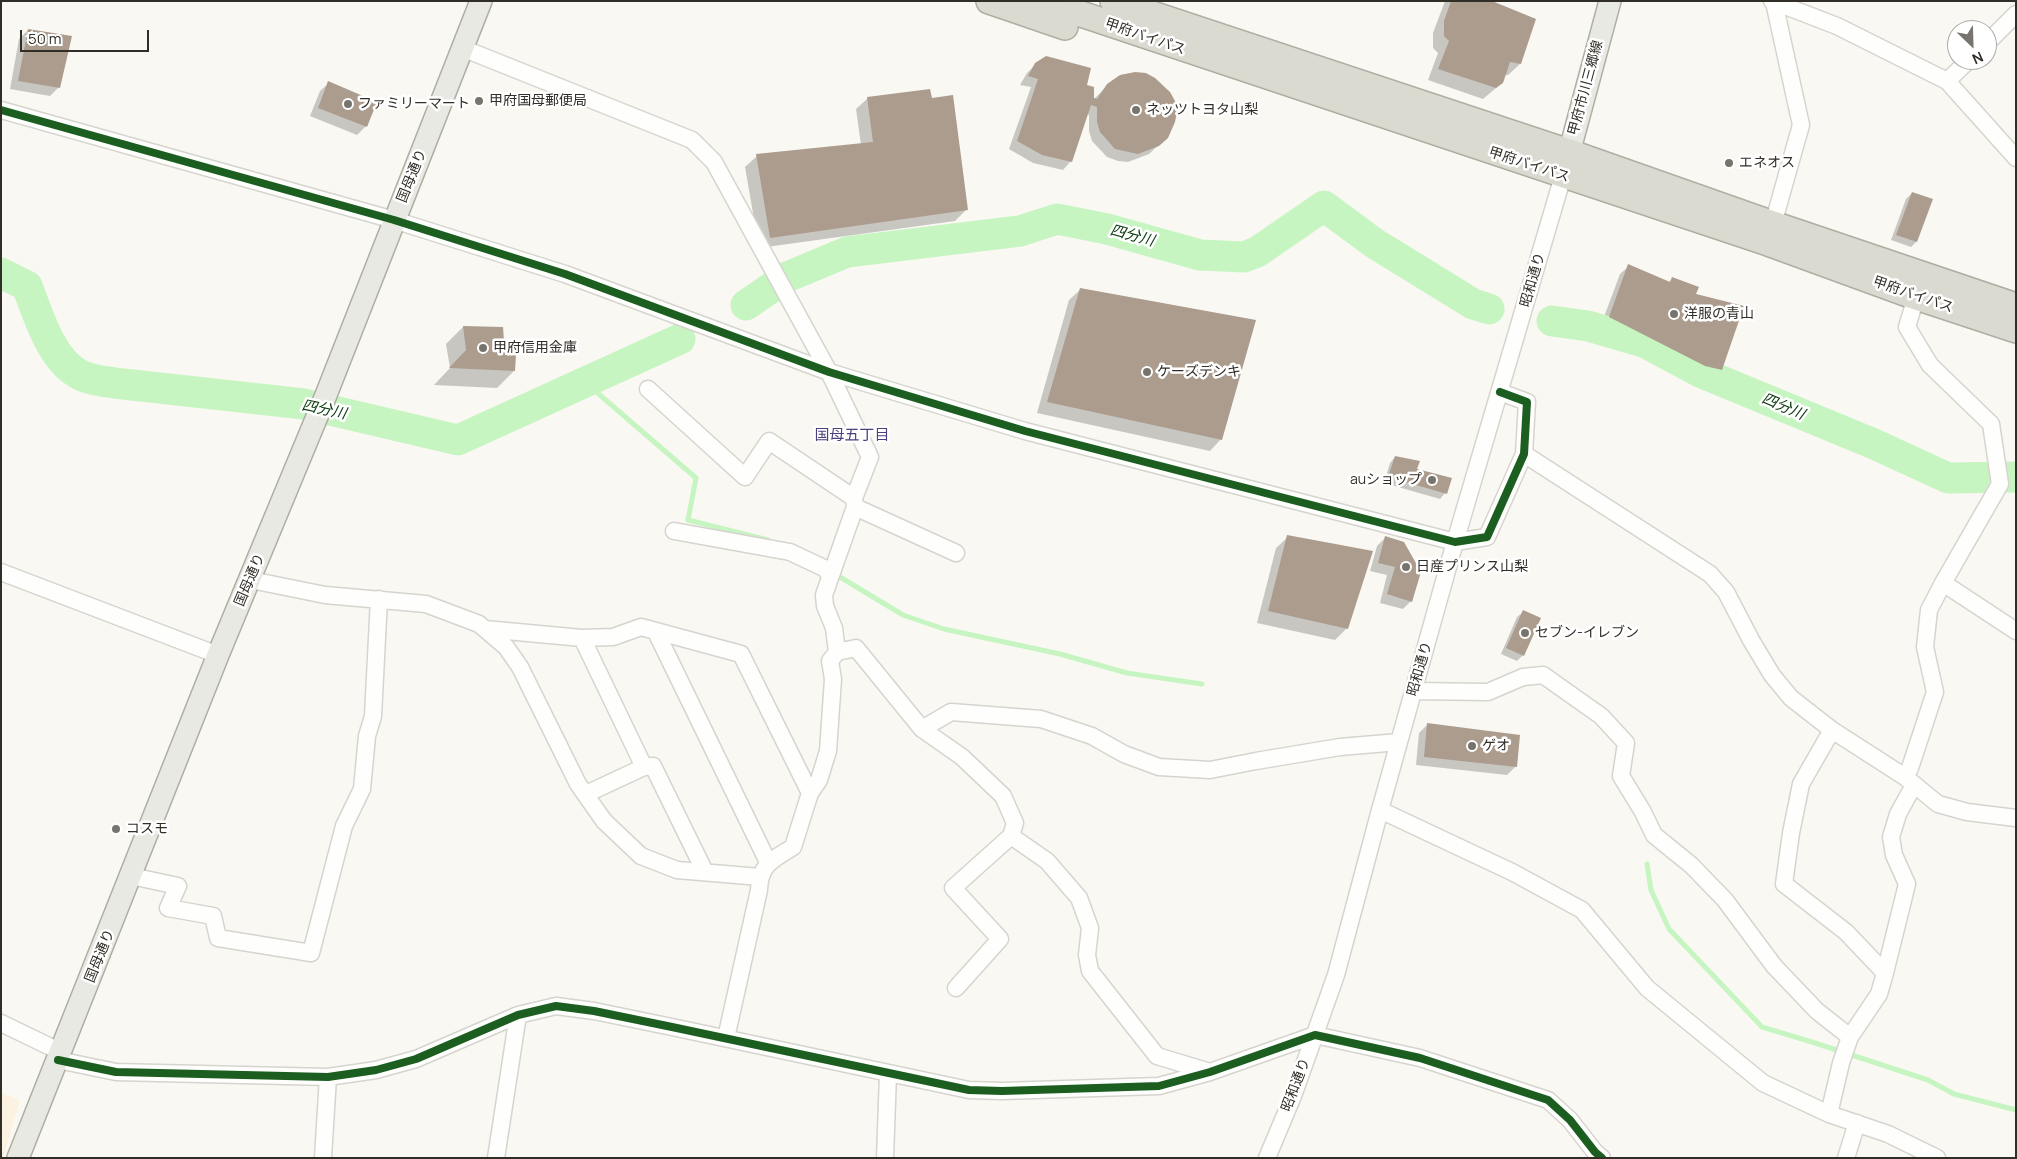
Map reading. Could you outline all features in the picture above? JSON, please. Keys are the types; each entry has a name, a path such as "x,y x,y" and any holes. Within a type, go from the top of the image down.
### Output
{"highway":[{"path":"989,1 1072,30 1163,31"},
{"name":"甲府バイパス","path":"1042,1 1163,31 1569,152 1773,224 2016,306"},
{"name":"甲府バイパス","path":"1113,1 1163,31 1563,176 1768,243 1916,297 2016,330"},
{"path":"1134,1 1163,31"}],"main road":[{"name":"国母通り","path":"18,1158 218,655 251,580 326,395 481,1"},
{"name":"甲府市川三郷線","path":"1563,176 1610,1"}],"street":[{"path":"1773,2 1837,26 1947,81 2016,158"},
{"path":"1773,2 1801,125 1773,224"},
{"path":"1997,33 2016,14"},
{"path":"462,48 692,140 714,162 829,372 870,457 824,595 824,606 834,628 837,652"},
{"path":"1947,81 1959,70"},
{"path":"1,110 394,220 564,274 829,372 1026,431 1455,542 1487,537 1524,454 1527,402 1500,392"},
{"name":"昭和通り","path":"1267,1158 1294,1096 1336,975 1455,542 1563,176"},
{"path":"1829,1114 1841,1063 1850,1040 1879,994 1907,884 1894,855 1891,837 1909,781 1910,768 1935,692 1926,647 1929,610 2000,484 1992,424 1930,365 1907,327 1916,297"},
{"path":"648,389 745,477 769,441 854,502 956,553"},
{"path":"1524,454 1710,574 1726,592 1772,675 1791,698 1832,730 1909,781 1938,804 1967,812 2016,818"},
{"path":"674,531 790,552 826,569 830,577"},
{"path":"1,572 218,655"},
{"path":"251,580 325,595 426,604 479,624 506,647 520,667 578,784 604,821 641,856 677,870 760,877"},
{"path":"1943,583 2016,630"},
{"path":"131,876 178,886 168,908 213,916 218,938 311,953 344,826 362,789 367,736 373,716 379,599"},
{"path":"485,629 582,638 613,637 640,627 741,654 810,793"},
{"path":"656,632 768,862"},
{"path":"582,638 644,767"},
{"path":"726,1038 753,918 760,877 768,862 792,848 810,793 819,780 828,751 834,679 830,661 837,652 856,648 922,729 962,757 1002,796 1015,823 1011,836 953,888 1000,939 956,988"},
{"path":"1414,691 1488,692 1523,677 1543,675 1601,716 1626,742 1621,776 1643,812 1654,835 1691,865 1725,900 1774,966 1817,1011 1850,1040"},
{"path":"922,729 951,712 1042,719 1092,736 1124,754 1159,767 1210,770 1340,747 1399,742"},
{"path":"1832,730 1801,784 1791,833 1784,884 1846,932 1884,973"},
{"path":"586,794 644,767 653,766 705,872"},
{"path":"1380,810 1512,872 1582,910 1647,988 1763,1083 1829,1114 1888,1134 1937,1158"},
{"path":"1011,836 1047,861 1079,898 1090,928 1087,956 1090,971 1157,1056 1210,1072"},
{"path":"1,1023 59,1056 116,1072 328,1077 376,1070 416,1059 518,1015 556,1006 594,1011 969,1090 1002,1092 1160,1086 1210,1072 1315,1035 1420,1058 1548,1100 1570,1120 1602,1158"},
{"path":"496,1158 518,1015"},
{"path":"885,1158 888,1074"},
{"path":"323,1158 328,1077"},
{"path":"1846,1158 1857,1123"}],"path":[{"path":"1064,32 1075,1"}],"shaded area":[{"path":"1,1093 20,1100 3,1158 1,1158"}],"building":[{"path":"1451,1 1492,1 1536,19 1521,64 1510,62 1503,83 1496,88 1438,69 1449,41 1444,36 1444,21"},
{"path":"28,29 72,36 60,88 18,81"},
{"path":"1046,56 1091,68 1087,85 1094,87 1094,98 1097,99 1107,84 1120,75 1135,72 1146,73 1155,78 1170,92 1175,101 1177,112 1168,138 1159,146 1138,154 1115,149 1100,132 1097,122 1097,107 1091,105 1072,162 1042,155 1017,141 1038,79 1028,76 1035,63"},
{"path":"328,81 377,102 367,127 318,108"},
{"path":"930,89 932,98 953,95 968,210 770,238 756,154 873,142 867,97"},
{"path":"1912,192 1933,199 1917,242 1896,235"},
{"path":"1628,264 1670,282 1672,277 1699,287 1696,294 1744,306 1722,370 1705,366 1609,317"},
{"path":"1080,288 1256,320 1222,440 1047,402"},
{"path":"463,326 503,327 505,355 516,355 515,371 449,368 466,350"},
{"path":"1395,456 1420,461 1417,469 1452,478 1447,494 1388,477"},
{"path":"1287,535 1373,551 1348,629 1268,611"},
{"path":"1385,536 1404,542 1421,572 1412,602 1387,594 1395,567 1378,563"},
{"path":"1523,610 1541,618 1524,656 1506,648"},
{"name":"ゲオ","path":"1427,723 1520,735 1517,767 1424,757"}],"waterway":[{"name":"四分川","path":"746,305 787,277 847,252 1020,231 1057,219 1107,229 1200,255 1244,257 1257,252 1324,206 1374,243 1473,304 1489,309"},
{"name":"四分川","path":"1,273 27,286 46,334 59,357 77,373 87,378 123,384 304,404 458,440 680,339"},
{"name":"四分川","path":"1552,321 1588,326 1646,343 1702,373 1874,444 1948,478 2016,477"},
{"path":"586,383 696,478 688,520 768,540"},
{"path":"835,574 903,615 944,629 1060,654 1127,673 1202,684"},
{"path":"1647,864 1651,890 1669,929 1762,1027 1928,1080 1954,1094 2016,1110"}],"cycle path":[{"path":"1,110 394,220 565,274 829,372 1025,431 1455,542 1487,537 1524,454 1527,402 1500,392"},
{"path":"58,1060 116,1072 328,1077 376,1070 416,1059 518,1015 556,1006 594,1011 969,1090 1002,1091 1159,1086 1210,1072 1315,1035 1420,1058 1548,1100 1570,1120 1602,1158"}],"place":[{"name":"甲府国母郵便局","path":"479,101"},
{"name":"ファミリーマート","path":"348,104"},
{"name":"ネッツトヨタ山梨","path":"1136,110"},
{"name":"エネオス","path":"1729,163"},
{"name":"洋服の青山","path":"1674,314"},
{"name":"甲府信用金庫","path":"483,348"},
{"name":"ケーズデンキ","path":"1147,372"},
{"name":"auショップ","path":"1432,480"},
{"name":"日産プリンス山梨","path":"1406,567"},
{"name":"セブン-イレブン","path":"1525,633"},
{"name":"ゲオ","path":"1472,746"},
{"name":"コスモ","path":"116,829"}],"district":[{"name":"国母五丁目","path":"852,436"}]}
